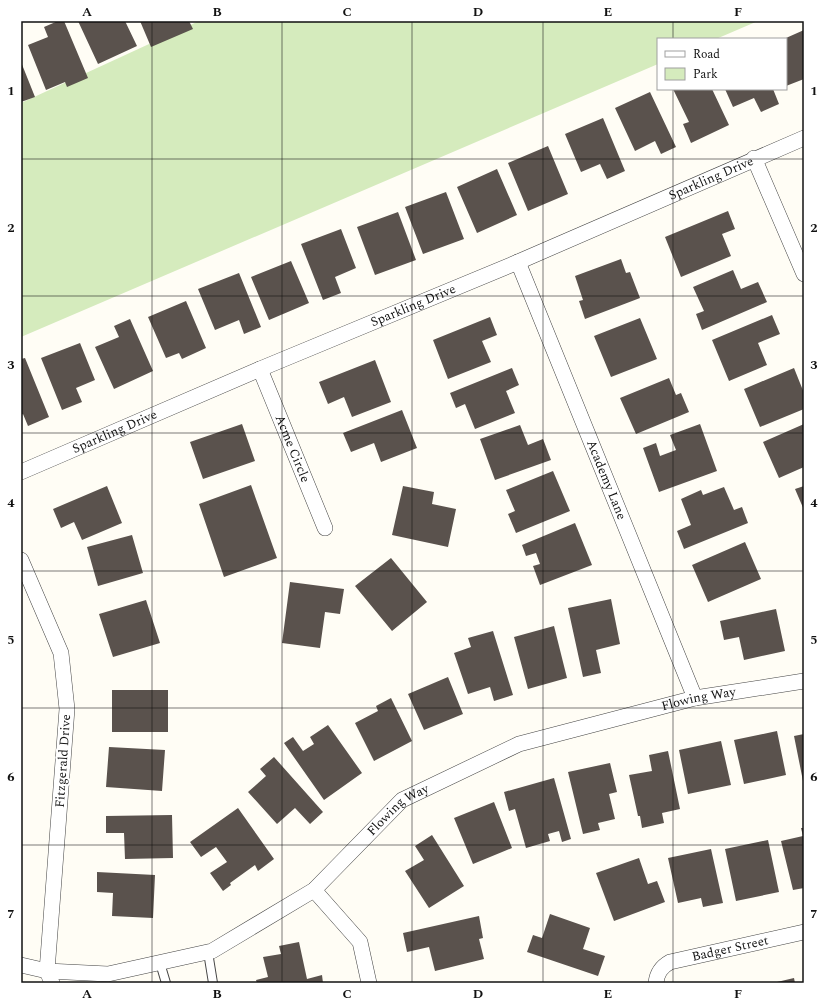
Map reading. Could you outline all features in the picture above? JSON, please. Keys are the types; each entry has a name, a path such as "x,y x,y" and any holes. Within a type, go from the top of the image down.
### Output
{"street":[{"name":"Sparkling Drive","path":"21,472 260,369 518,262 754,158 804,138"},
{"path":"754,158 804,274"},
{"name":"Academy Lane","path":"518,262 695,698"},
{"name":"Acme Circle","path":"260,369 326,528"},
{"name":"Fitzgerald Drive","path":"21,560 61,653 67,709 49,977"},
{"name":"Flowing Way","path":"21,965 49,977 108,974 212,951 314,890 402,800 519,744 695,698 804,681"},
{"path":"314,890 360,942 369,983"},
{"name":"Badger Street","path":"658,977 664,965 676,960 804,932"},
{"path":"37,983 49,977"}],"lane":[{"path":"208,952 214,983"},
{"path":"160,963 166,983"}],"green space":[{"path":"199,21 758,21 718,38 657,38 657,64 21,337 21,103"}],"building":[{"path":"58,21 64,21 88,78 67,87 65,82 46,90 28,45 48,37 44,27"},
{"path":"78,21 125,21 137,46 98,64"},
{"path":"140,21 189,21 193,29 151,47"},
{"path":"804,30 804,79 787,86 787,38"},
{"path":"21,62 35,97 21,102"},
{"path":"673,90 712,90 729,125 691,143 683,124 689,122"},
{"path":"725,90 773,90 779,104 761,112 754,98 733,107"},
{"path":"650,92 676,147 661,154 655,141 635,151 615,108"},
{"path":"603,118 625,171 607,179 600,164 581,172 565,134"},
{"path":"548,146 568,194 528,211 508,163"},
{"path":"497,169 517,215 477,233 457,187"},
{"path":"446,192 464,239 423,254 405,207"},
{"path":"728,211 735,229 722,234 731,256 681,277 665,237"},
{"path":"398,212 416,260 375,275 357,227"},
{"path":"341,229 356,268 335,277 341,293 323,300 301,244"},
{"path":"621,259 626,273 630,272 640,298 585,319 579,301 583,300 575,276"},
{"path":"291,261 309,303 269,320 251,277"},
{"path":"733,270 741,289 758,282 767,302 702,330 696,314 704,311 693,287"},
{"path":"239,273 261,327 244,334 239,320 215,330 198,289"},
{"path":"186,301 206,348 182,359 179,353 166,358 148,317"},
{"path":"772,315 780,334 758,343 767,365 729,381 712,340"},
{"path":"490,317 497,335 482,341 491,362 448,379 433,340"},
{"path":"640,318 657,359 611,377 594,336"},
{"path":"130,319 153,371 114,389 95,347 119,337 114,326"},
{"path":"80,343 95,380 76,388 82,402 62,410 41,358"},
{"path":"25,358 49,417 28,426 23,414 21,415 21,359"},
{"path":"375,360 391,402 352,417 344,397 328,404 319,382"},
{"path":"512,368 519,385 506,391 515,413 475,429 465,404 456,408 450,393"},
{"path":"794,368 804,393 804,409 760,427 744,389"},
{"path":"669,378 676,395 681,393 689,412 636,434 620,398"},
{"path":"402,410 417,448 381,462 374,443 351,452 343,433"},
{"path":"242,424 255,461 203,479 190,442"},
{"path":"700,424 717,471 659,492 643,448 656,443 660,456 676,450 670,435"},
{"path":"804,424 804,467 779,478 763,442"},
{"path":"520,425 528,445 543,439 551,460 495,480 480,439"},
{"path":"553,471 570,511 516,533 508,514 515,511 506,490"},
{"path":"251,485 277,558 224,577 199,504"},
{"path":"107,486 122,523 82,540 74,522 61,528 53,509"},
{"path":"403,486 434,492 432,504 456,509 448,547 392,535"},
{"path":"804,486 804,510 795,489"},
{"path":"724,487 734,510 742,507 748,523 684,549 677,531 691,525 681,499 701,490 703,495"},
{"path":"575,523 592,565 540,585 533,566 540,564 536,553 526,556 522,545"},
{"path":"132,535 143,573 98,586 87,547"},
{"path":"745,542 761,579 708,602 692,565"},
{"path":"391,558 427,602 392,631 355,586"},
{"path":"290,582 344,589 340,614 325,612 320,648 282,643"},
{"path":"611,599 620,644 596,650 601,673 583,677 568,608"},
{"path":"146,600 160,643 113,657 99,614"},
{"path":"776,609 785,651 744,660 739,637 724,640 720,621"},
{"path":"554,626 567,678 528,689 514,637"},
{"path":"493,631 513,695 494,701 490,687 468,694 454,653 471,647 468,638"},
{"path":"448,677 463,714 424,730 408,694"},
{"path":"112,690 168,690 168,732 112,732"},
{"path":"391,698 412,741 374,761 355,723 378,711 376,706"},
{"path":"328,725 362,773 324,800 284,743 293,737 303,751 314,744 310,737"},
{"path":"777,731 786,775 744,784 734,740"},
{"path":"804,734 804,780 803,781 794,736"},
{"path":"721,741 731,785 688,794 679,750"},
{"path":"109,747 165,750 162,791 106,787"},
{"path":"668,751 680,809 662,813 664,823 642,828 629,775 652,771 649,755"},
{"path":"274,757 323,812 310,824 295,808 277,824 248,792 266,776 260,769"},
{"path":"610,763 617,792 609,794 615,819 598,823 600,830 583,834 568,772"},
{"path":"554,778 571,839 562,842 559,831 548,834 550,841 526,848 515,809 509,811 504,792"},
{"path":"494,802 512,848 473,864 454,818"},
{"path":"238,808 274,859 258,871 255,865 230,883 231,885 223,891 210,873 227,862 216,847 201,857 190,842"},
{"path":"172,815 173,858 125,859 124,833 106,833 106,816"},
{"path":"801,828 804,828 804,888 793,890 781,841 803,836"},
{"path":"432,835 464,886 429,908 405,871 424,860 415,846"},
{"path":"768,840 779,892 736,901 725,849"},
{"path":"711,849 723,903 703,907 701,898 678,903 668,858"},
{"path":"639,858 648,884 657,881 665,902 614,921 596,873"},
{"path":"97,872 155,875 153,918 112,916 113,893 97,892"},
{"path":"550,914 590,928 583,949 605,956 598,976 527,952 533,935 542,938"},
{"path":"479,916 483,938 479,939 484,959 435,971 429,947 407,952 403,933"},
{"path":"299,942 307,979 322,975 323,983 257,983 256,980 268,977 263,957 281,954 279,946"},
{"path":"794,978 795,983 777,983 777,982"}]}
